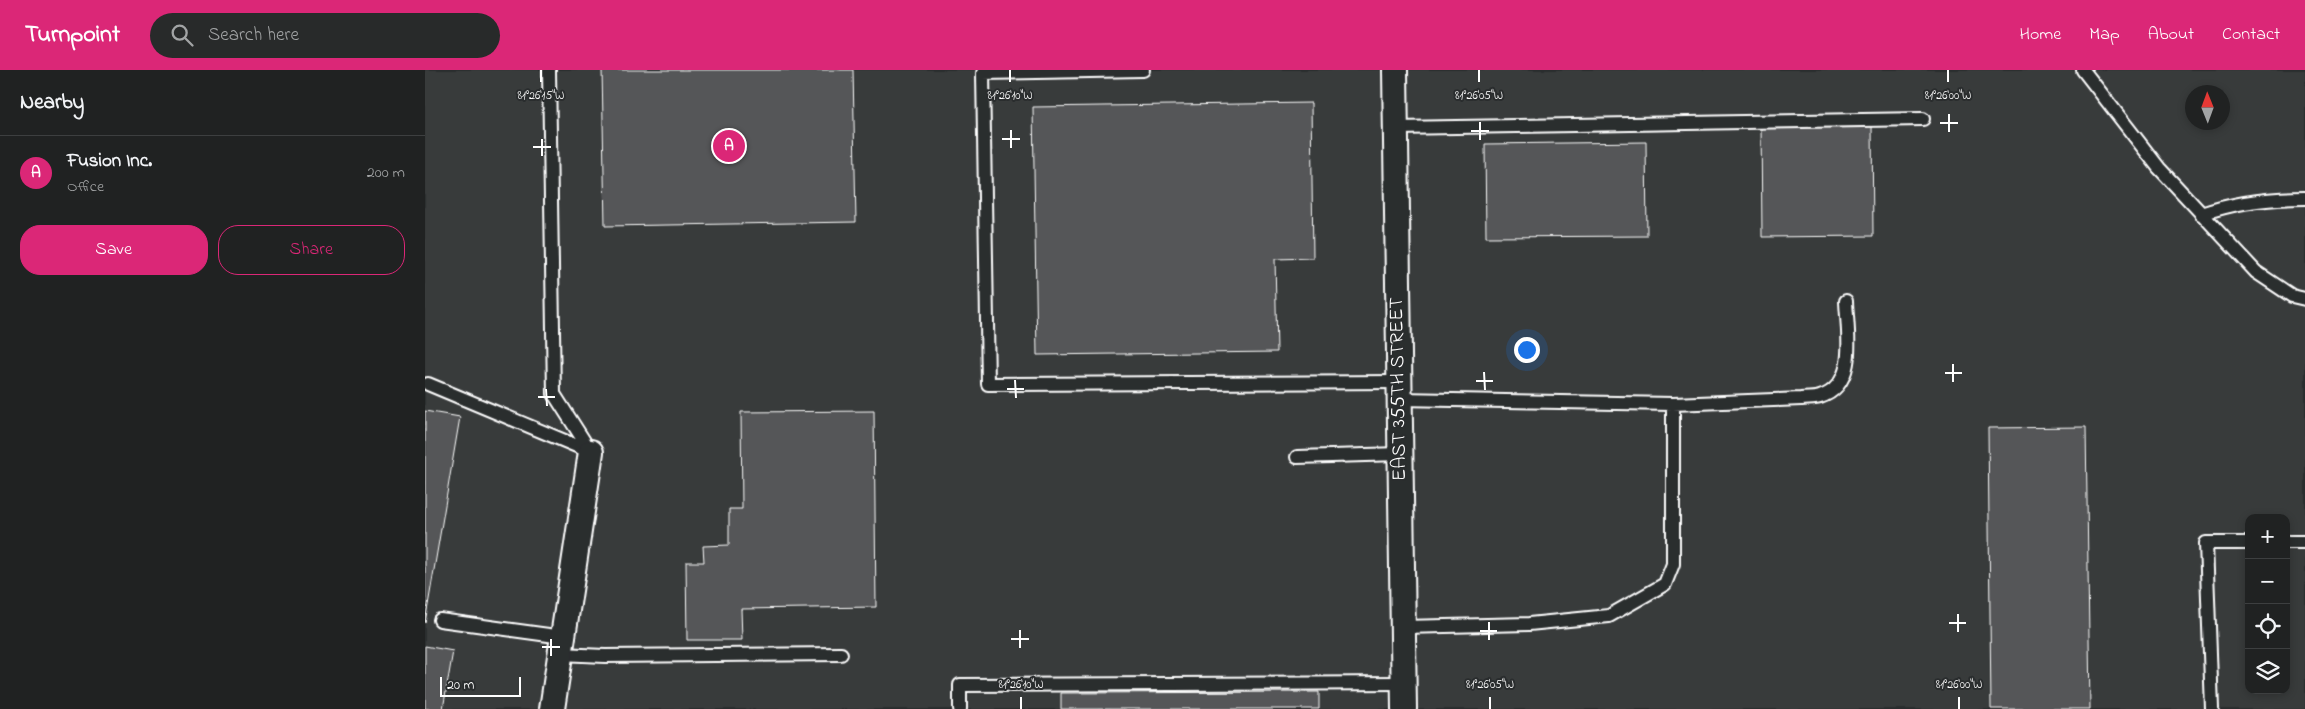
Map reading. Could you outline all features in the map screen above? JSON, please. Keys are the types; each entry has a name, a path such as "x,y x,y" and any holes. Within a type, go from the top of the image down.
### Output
{"street":[{"name":"EAST 355TH STREET","path":"1395,70 1404,709"},
{"path":"552,709 591,452"}],"lane":[{"path":"549,70 554,394 591,452"},
{"path":"1143,70 983,73 988,384 1399,390 1673,404 1801,399 1821,397 1842,381 1848,366 1847,301"},
{"path":"2083,70 2159,168 2256,272 2292,296 2305,299"},
{"path":"1396,128 1923,118"},
{"path":"2201,214 2228,204 2282,198 2305,198"},
{"path":"429,384 591,452"},
{"path":"1403,627 1529,624 1609,616 1665,584 1673,564 1673,404"},
{"path":"1297,457 1400,454"},
{"path":"2290,542 2305,542"},
{"path":"2212,709 2206,544 2245,543"},
{"path":"440,620 605,656 841,654"},
{"path":"961,709 960,685 1404,683"}],"shaded area":[{"path":"425,70 2305,70 2305,709 425,709"}],"building":[{"path":"602,70 853,70 856,222 605,226"},
{"path":"1311,103 1313,258 1275,259 1277,352 1037,355 1033,107"},
{"path":"1761,124 1872,124 1873,236 1762,237"},
{"path":"1646,142 1647,236 1486,237 1485,144"},
{"path":"425,411 460,417 425,623"},
{"path":"874,411 876,607 741,609 742,640 687,640 686,562 704,562 703,546 729,545 729,509 742,509 741,412"},
{"path":"2086,427 2090,709 1991,709 1988,428"},
{"path":"425,646 453,651 443,709 425,709"},
{"path":"1319,692 1319,709 1061,709 1061,693"}],"place":[{"name":"Fusion Inc.","path":"729,146"}]}
